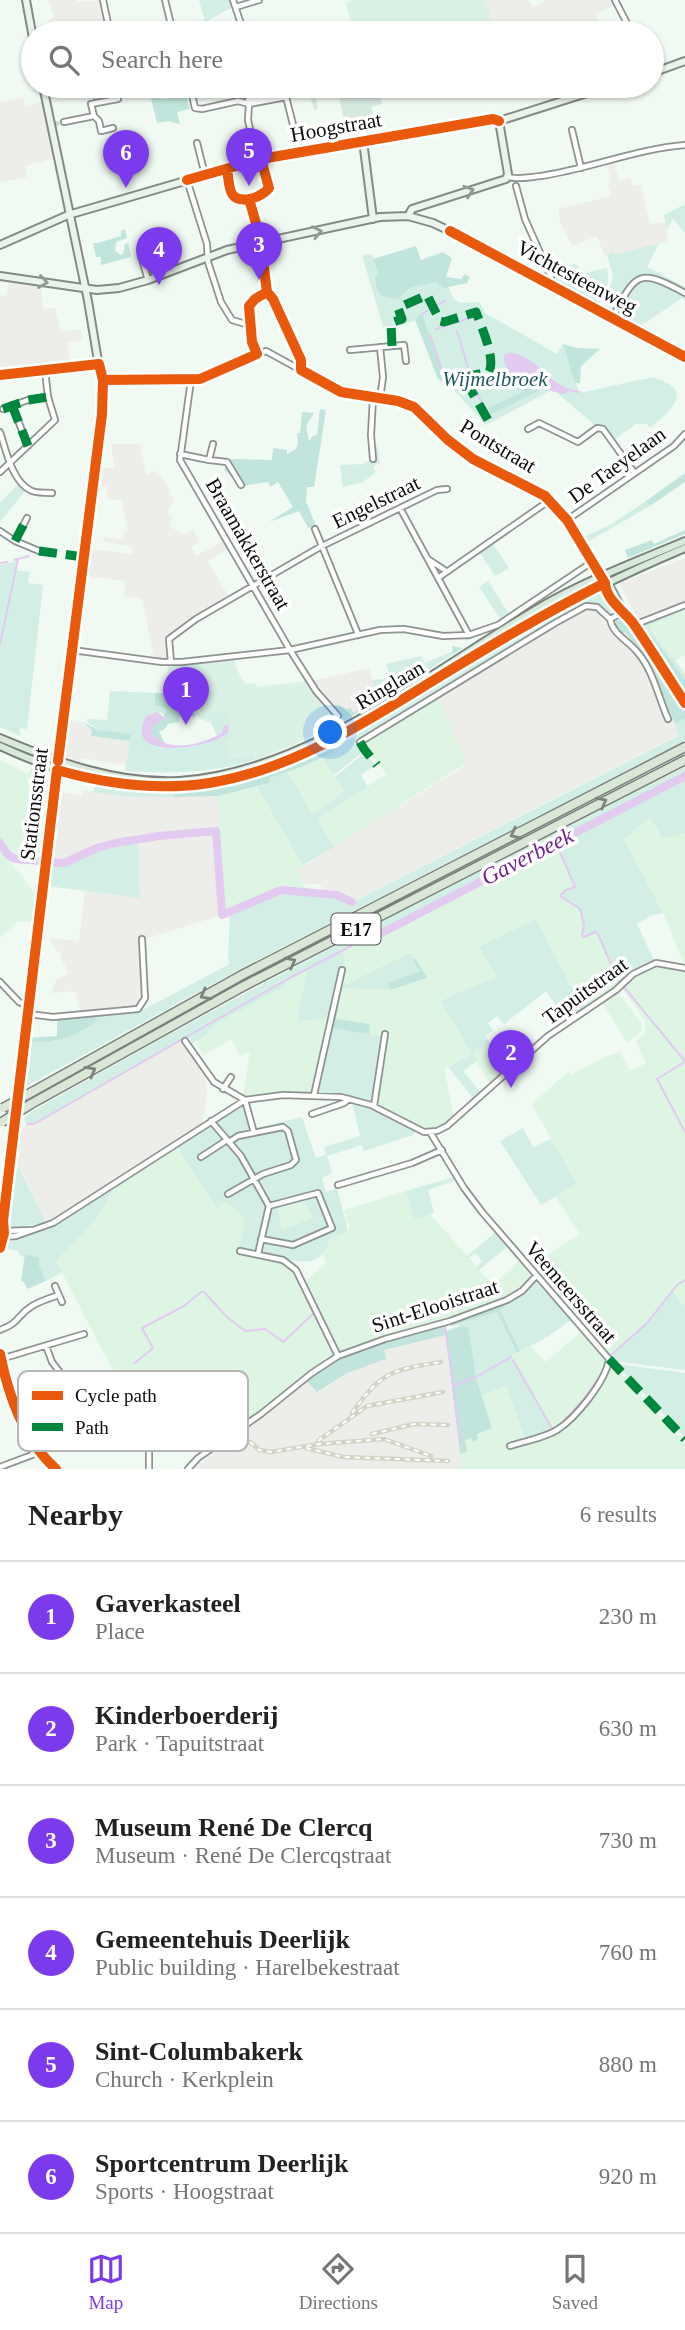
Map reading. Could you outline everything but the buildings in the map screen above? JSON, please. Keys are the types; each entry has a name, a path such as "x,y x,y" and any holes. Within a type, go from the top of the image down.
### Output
{"highway":[{"name":"E17","path":"2,1109 242,975 685,747"},
{"name":"E17","path":"1,1123 244,986 685,760"}],"main road":[{"name":"Ringlaan","path":"0,746 57,770 114,783 170,787 228,780 275,766 351,730 604,580 685,541"},
{"name":"Ringlaan","path":"0,738 58,761 112,776 157,781 204,778 248,769 295,752 359,718 538,608 685,548"}],"street":[{"path":"26,0 30,21"},
{"path":"103,0 107,21"},
{"path":"164,0 170,21"},
{"path":"233,0 240,21"},
{"path":"236,7 259,0"},
{"path":"617,0 627,21"},
{"path":"664,69 685,61"},
{"name":"Stationsstraat","path":"0,1248 4,1234 3,1221 28,1010 102,414 103,380 46,98"},
{"path":"191,98 195,108 202,109 238,101 249,102"},
{"path":"227,169 231,193 238,200 249,199 269,191 248,120 249,98"},
{"name":"Hoogstraat","path":"249,102 267,98"},
{"name":"Hoogstraat","path":"249,102 279,98"},
{"name":"Hoogstraat","path":"286,98 300,152"},
{"name":"Hoogstraat","path":"0,245 68,215 259,160 493,119 499,121 572,98"},
{"path":"113,128 101,131 91,104 118,99"},
{"path":"64,122 94,117"},
{"path":"499,121 508,177"},
{"path":"572,130 581,168"},
{"path":"363,141 373,219"},
{"path":"197,143 205,175"},
{"path":"408,216 412,209 508,177 532,177 685,145"},
{"path":"189,179 207,244 208,257 227,314 232,320 249,326"},
{"path":"516,186 525,219 551,277 549,283"},
{"path":"249,199 260,243 267,292 273,299 301,360 301,370"},
{"name":"Vichtesteenweg","path":"0,276 111,289 148,280 208,257 260,243 373,219 408,216 450,231 685,357"},
{"path":"148,280 141,256 148,254 156,277"},
{"path":"612,318 629,286 644,277 658,279 685,293"},
{"path":"103,380 191,380 207,376 257,354 249,326 250,303 267,292"},
{"path":"350,350 404,345 406,361"},
{"path":"380,347 383,377 380,399"},
{"name":"Pontstraat","path":"257,354 269,352 341,392 398,401 414,407 466,454 550,500 567,520 685,704"},
{"path":"2,375 99,363"},
{"path":"0,472 55,420 48,397 45,370"},
{"path":"180,454 191,380"},
{"path":"3,409 48,397"},
{"path":"373,398 373,459"},
{"path":"12,405 28,446"},
{"path":"528,429 539,423 578,442 597,428 603,429 634,473"},
{"path":"0,432 20,480 31,491 52,493"},
{"name":"De Taeyelaan","path":"567,520 674,446 685,434"},
{"name":"Braamakkerstraat","path":"209,460 213,444"},
{"name":"Braamakkerstraat","path":"240,485 227,461 180,454 180,460 290,650 316,691 338,716"},
{"name":"Engelstraat","path":"172,662 169,643 172,636 320,547 437,490 447,489"},
{"path":"438,578 550,500"},
{"path":"400,508 469,635"},
{"path":"15,541 27,518"},
{"path":"315,529 320,547 358,634"},
{"path":"0,531 39,551"},
{"path":"427,559 446,571"},
{"path":"72,650 172,662 290,650 380,630 404,629 443,636 469,635 498,625 592,562"},
{"path":"634,625 685,605"},
{"path":"360,741 586,606 597,607 610,619 615,631 636,650 644,662 668,719"},
{"path":"610,619 624,612"},
{"path":"0,982 28,1010 53,1017 138,1009 145,998 142,939"},
{"name":"Tapuitstraat","path":"430,1132 447,1126 548,1036 616,990 633,974 656,964 685,968"},
{"path":"314,1095 342,970"},
{"path":"374,1106 385,1034"},
{"path":"185,1041 214,1082 245,1100 254,1133"},
{"path":"223,1089 231,1077"},
{"path":"4,1234 16,1236 53,1223 245,1100 284,1095 348,1099 374,1106 416,1128 430,1132"},
{"path":"312,1114 344,1104 348,1099"},
{"path":"211,1121 241,1156 269,1206 258,1255"},
{"path":"201,1157 238,1136 285,1128 296,1160 294,1164 254,1179 228,1194"},
{"name":"Veemeersstraat","path":"430,1132 470,1196 606,1355 609,1363 587,1401 559,1429 510,1446"},
{"path":"338,1185 412,1163 442,1150"},
{"path":"261,1239 293,1245 332,1228 318,1194 269,1206"},
{"path":"240,1251 283,1261 296,1270 338,1356"},
{"name":"Sint-Elooistraat","path":"248,1423 338,1356 507,1300 522,1291 536,1276"},
{"path":"55,1286 62,1302"},
{"path":"0,1330 16,1323 32,1306 59,1295"},
{"path":"18,1413 2,1370 1,1357 84,1334"},
{"path":"46,1346 58,1371"},
{"path":"0,1466 41,1451 56,1469"},
{"path":"149,1451 149,1469"},
{"name":"Sint-Elooistraat","path":"188,1469 208,1451"}],"shaded area":[{"path":"48,0 101,0 105,19 49,21 54,16"},
{"path":"486,0 529,0 532,7 546,0 612,0 615,5 596,14 598,21 492,21"},
{"path":"24,98 25,106 43,101 55,158 25,166 27,177 0,183 0,102"},
{"path":"151,98 187,98 190,109 177,112 180,124 169,121 157,123"},
{"path":"614,162 619,180 630,178 633,186 641,184 650,224 666,222 668,241 615,255 614,252 605,257 597,236 573,246 560,222 558,209 611,196 607,164"},
{"path":"125,229 127,238 116,242 115,251 123,254 125,244 128,243 131,257 101,265 101,257 96,257 93,243 121,236 121,231"},
{"path":"416,246 421,260 443,252 452,258 446,277 461,279 465,274 470,277 467,283 444,288 435,282 409,288 398,299 382,296 377,290 375,276 379,275 373,259"},
{"path":"9,281 41,286 43,309 55,308 61,332 80,329 83,339 67,343 72,365 0,374 0,296 7,295"},
{"path":"422,314 446,384 438,379 415,319"},
{"path":"563,344 600,349 581,366 580,383 575,383"},
{"path":"508,353 527,359 568,389 567,393 562,394 512,379 504,361 504,355"},
{"path":"497,375 544,388 491,414 488,408 525,391 505,387 495,380"},
{"path":"320,409 326,410 314,487 307,487 306,501 316,526 308,528 299,511 269,522 293,507 278,482 271,487 268,482 242,486 224,470 230,459 272,460 273,448 287,450 287,454 296,449 302,412 314,413 306,426 309,441 317,435"},
{"path":"111,444 140,444 146,475 155,471 158,476 161,475 170,490 169,494 175,498 167,513 174,517 169,526 184,535 193,530 200,542 191,547 196,556 225,540 230,548 208,561 229,597 171,633 167,641 167,659 154,658 142,599 124,596 125,581 86,576 89,549 133,554 131,547 103,541 104,537 123,539 124,531 128,531 121,500 107,499 108,487 96,486 99,467 115,468"},
{"path":"685,473 685,482 650,506 646,501"},
{"path":"685,530 685,534 628,558 625,550 652,540 654,544"},
{"path":"685,558 685,603 637,619 619,582"},
{"path":"588,608 597,611 609,629 615,627 625,632 641,652 678,735 354,901 344,895 323,892 322,887 317,884 305,885 297,870 464,766 465,760 438,696"},
{"path":"621,619 658,666 685,710 685,719 675,724 648,662 626,633 619,633 615,627 616,621"},
{"path":"650,633 685,679 685,695 646,634"},
{"path":"452,646 463,648 344,721 332,706 351,708 353,713 453,653"},
{"path":"369,668 377,698 353,713 332,706 313,681"},
{"path":"155,693 163,693 164,696 183,693 196,716 179,717 179,722 168,724 164,730 159,731 165,744 151,732 152,726 165,718 163,714 166,712 166,708 155,705"},
{"path":"157,712 165,718 152,726 151,732 166,743 185,745 205,741 222,733 224,725 228,726 228,733 204,744 188,747 156,746 146,741 142,731 146,717"},
{"path":"67,719 83,722 92,731 92,736 130,741 126,765 82,758 80,762 65,757 63,754"},
{"path":"83,722 98,730 131,734 130,741 91,736 92,731"},
{"path":"332,748 335,752 269,778 270,783 218,796 174,797 174,793 216,788 255,779"},
{"path":"83,790 121,796 218,796 220,828 136,835 97,845 66,860 51,861 59,792 81,795"},
{"path":"213,832 216,835 218,916 145,939 146,957 141,957 142,999 139,1005 129,1009 80,1012 75,991 51,993 56,980 69,973 60,957 61,952 57,951 49,938 79,941 85,891 140,898 138,840"},
{"path":"415,958 427,978 390,990 388,983 420,971 413,960"},
{"path":"339,988 342,988 336,1019 370,1024 369,1034 329,1028"},
{"path":"96,1015 97,1020 74,1034 46,1042 29,1042 29,1038 57,1036 57,1018"},
{"path":"183,1038 205,1073 207,1094 202,1124 46,1223 20,1168 13,1168 18,1127 34,1124"},
{"path":"25,1254 39,1258 46,1281 27,1289 21,1281"},
{"path":"503,1304 505,1307 500,1310 520,1351 517,1353 497,1312 452,1326 450,1324"},
{"path":"445,1325 447,1331 460,1326 468,1327 476,1377 492,1428 477,1434 478,1439 473,1442 471,1438 465,1440 467,1452 460,1453 446,1335 384,1350 386,1359 347,1373 317,1392 306,1380 356,1352"},
{"path":"447,1335 461,1448 460,1469 194,1469 217,1451 248,1451 248,1426 306,1380 318,1392 347,1373 385,1359 383,1350"}],"green space":[{"path":"199,0 231,0 233,7 205,21"},
{"path":"353,0 486,0 492,21 350,21 346,3"},
{"path":"311,98 316,98 318,109 314,110"},
{"path":"339,98 381,98 382,104 371,107 375,124 346,129"},
{"path":"685,204 685,233 673,219 667,230 664,215"},
{"path":"659,243 647,267 685,287 685,301 682,298 642,325 666,339 665,341 620,317 618,309 608,311 605,306 613,276 607,254 614,252 615,255"},
{"name":"Wijmelbroek","path":"372,254 379,275 434,256 454,299 461,303 479,302 485,313 557,354 563,344 579,393 654,377 674,388 676,399 664,416 650,428 647,424 636,424 615,439 607,428 596,426 556,392 550,391 486,425 452,388 438,379 415,320 402,325 383,327 362,255"},
{"path":"574,264 582,274 607,268 607,287 599,305 555,281 554,276"},
{"path":"377,445 380,463 373,466 376,472 363,482 343,487 340,465 363,464 368,461 374,463 377,458 373,447"},
{"path":"19,483 26,490 0,522 0,503"},
{"path":"646,501 650,506 589,541 586,536 610,525"},
{"path":"493,544 509,568 495,576 480,553"},
{"path":"17,561 15,570 30,572 28,583 43,585 27,729 20,728 20,736 0,727 0,565"},
{"path":"488,581 509,614 501,620 479,587"},
{"path":"603,590 616,608 613,614 608,615 596,603 586,603 360,739 355,736 553,616"},
{"path":"685,607 685,611 652,624 651,630 685,673 685,679 650,633 646,634 685,698 642,629 645,623"},
{"path":"685,611 685,655 675,661 651,628 652,624"},
{"path":"453,651 377,698 372,680 384,679 389,672 386,664 421,656 425,663"},
{"path":"235,660 236,668 245,684 255,683 256,687 307,681 340,721 294,745 255,760 252,753 229,759 228,742 233,736 228,710 208,715 213,723 198,717 183,693 173,694 167,664"},
{"path":"110,691 155,693 155,705 166,708 166,714 157,712 159,748 192,747 223,737 227,734 217,736 207,715 228,709 233,736 229,759 253,753 255,760 190,772 125,771 131,734 98,730 87,722 87,719 107,720"},
{"path":"438,696 466,763 334,847 317,818 387,774 364,748 364,741"},
{"path":"685,719 685,741 240,969 23,1088 29,1042 59,1040 96,1015 137,1013 230,964 230,914 283,891 337,896 351,903 678,736 675,724"},
{"path":"353,737 360,746 360,754 334,775 322,758 334,752 332,748"},
{"path":"363,754 375,765 361,775 368,787 317,818 334,847 303,865 257,787 270,783 268,778 287,772 312,813 329,804 345,790 335,777"},
{"path":"322,758 345,790 329,804 312,813 287,772"},
{"path":"0,760 49,784 39,856 36,856 36,861 10,854 0,839"},
{"path":"32,767 47,772 51,783 41,861 36,861 36,856 39,856 49,784 29,774"},
{"path":"685,767 685,833 663,839 650,817 624,839 663,913 652,915 637,924 655,962 637,969 619,983 599,936 596,932 584,937 582,935 584,924 580,909 560,896 565,890 575,886 556,843 343,951 345,963 341,965 329,1018 297,1021 307,970 286,980 285,986 218,1023 198,1042 196,1040 192,1045 190,1038 183,1038 34,1124 30,1125 24,1121 33,1111 113,1065 275,977"},
{"path":"95,786 115,790 174,793 174,797 121,796 93,792"},
{"path":"257,787 303,865 297,870 306,889 278,889 223,912 218,796"},
{"path":"650,816 663,839 685,833 685,966 663,913 624,839"},
{"path":"138,840 140,898 47,886 49,866 69,864 105,847"},
{"path":"556,843 575,887 565,890 560,896 580,909 584,925 583,937 596,932 599,936 619,983 583,1009 536,919 480,948 498,977 450,996 441,1003 473,1054 490,1043 509,1067 490,1084 472,1054 444,1068 454,1117 439,1128 420,1127 377,1106 386,1036 369,1034 370,1024 336,1019 342,988 390,990 427,978 339,988 343,951"},
{"path":"0,848 38,898 35,922 19,921 0,938"},
{"path":"536,919 583,1009 566,1020 546,991 504,1024 497,1016 488,1023 493,1030 485,1036 490,1043 473,1054 477,1061 463,1071 480,1092 473,1098 448,1067 472,1054 441,1002 497,977 479,947"},
{"path":"410,953 420,971 389,983 390,990 339,988"},
{"path":"664,965 685,970 685,1308 672,1292 647,1323 609,1357 530,1266 580,1234 555,1196 576,1185 532,1104 569,1071 571,1075 606,1056 620,1052 630,1071 646,1063 636,1041 645,1033 645,1021 622,988 641,971"},
{"path":"308,969 297,1020 329,1018 312,1093 243,1096 250,1052 240,1056 231,1039 203,1056 197,1044 218,1023 285,986 286,980"},
{"path":"617,991 642,1024 642,1031 627,1043 602,1002"},
{"path":"329,1028 384,1036 374,1102 371,1104 354,1098 315,1093"},
{"path":"352,1102 371,1107 416,1131 413,1135 364,1151 362,1145 327,1156 332,1173 322,1178 326,1192 337,1188 348,1231 329,1240 325,1250 314,1260 298,1261 239,1249 245,1225 244,1217 224,1201 217,1209 178,1147 112,1191 96,1219 56,1261 63,1272 46,1281 39,1265 25,1255 19,1255 19,1251 5,1248 8,1242 50,1228 244,1103 252,1129 302,1117 316,1158 326,1155 324,1147 360,1136","holes":["303,1199 313,1218 282,1230 277,1207"]},
{"path":"523,1128 533,1147 551,1139 577,1184 541,1205 500,1141"},
{"path":"178,1146 217,1209 224,1200 244,1217 245,1225 282,1262 294,1269 336,1354 248,1421 248,1371 115,1371 56,1261 112,1191"},
{"path":"13,1168 19,1168 46,1223 9,1228 7,1226"},
{"path":"454,1177 456,1180 428,1190 434,1213 414,1219 406,1191"},
{"path":"406,1191 414,1219 430,1214 493,1285 520,1260 532,1275 531,1280 508,1299 446,1321 340,1352 305,1282 327,1262 322,1254 329,1240 350,1230 344,1210"},
{"path":"303,1199 314,1218 282,1230 276,1207"},
{"path":"497,1231 508,1246 479,1270 477,1267 482,1261 475,1253 469,1258 467,1256"},
{"path":"535,1281 572,1319 549,1336 520,1351 500,1310 504,1307 503,1304"},
{"path":"672,1291 685,1308 685,1370 614,1361 610,1358 647,1323"},
{"path":"497,1312 517,1353 511,1357 553,1430 525,1439 506,1386 482,1395 460,1326 456,1325"},
{"path":"583,1330 606,1363 597,1382 584,1399 553,1430 511,1357 530,1346 546,1362"},
{"path":"612,1364 685,1442 685,1469 460,1469 460,1453 466,1451 464,1440 492,1428 482,1395 506,1386 526,1443 559,1430 599,1386"},
{"path":"616,1364 685,1373 685,1437"}],"waterway":[{"path":"435,306 445,301"},
{"path":"422,314 432,308"},
{"path":"436,329 473,317"},
{"path":"457,331 470,374"},
{"path":"430,335 446,382 493,375"},
{"path":"497,375 513,379"},
{"path":"471,380 484,408"},
{"path":"567,390 580,392"},
{"path":"14,560 29,556"},
{"path":"0,644 18,559"},
{"path":"0,563 7,562"},
{"name":"Gaverbeek","path":"370,936 374,937 685,776"},
{"name":"Gaverbeek","path":"0,843 8,855 15,859 64,863 115,843 216,831 222,915 281,890 337,895 352,902"},
{"path":"556,843 575,887 565,890 560,896 580,909 584,925 582,935 584,937 596,932 599,936 619,983"},
{"path":"27,1124 34,1124 286,980 370,936"},
{"path":"624,987 684,1060 657,1079 685,1132"},
{"path":"610,1356 647,1323 677,1285 685,1280"},
{"path":"135,1363 153,1348 142,1328 184,1306 201,1292 245,1331 265,1329 283,1342 314,1313 334,1354"},
{"path":"384,1342 445,1325 453,1386 476,1377 511,1357"},
{"path":"337,1360 349,1354"},
{"path":"513,1360 553,1430 555,1429"},
{"path":"559,1426 584,1399 602,1373"},
{"path":"453,1387 460,1442"}],"tunnel":[{"path":"55,124 64,122"}],"railway":[{"path":"352,1413 372,1388 389,1375 411,1367 441,1362"},
{"path":"318,1441 367,1406 443,1392"},
{"path":"372,1434 414,1424 448,1425"},
{"path":"250,1442 259,1450 271,1452 319,1444 384,1439 431,1456"},
{"path":"306,1448 343,1457 448,1461"}],"marked path":[{"path":"392,346 391,323 402,319 398,308 427,295 440,321 476,312 487,342 491,366 489,372 470,376"},
{"path":"471,381 468,385 488,420 485,416"},
{"path":"3,409 28,400 48,397"},
{"path":"12,405 28,446"},
{"path":"15,541 27,518"},
{"path":"39,551 84,557"},
{"path":"360,742 377,765"},
{"path":"609,1359 685,1439"}],"cycle path":[{"path":"187,180 261,159 493,119 499,121"},
{"path":"227,169 233,196 243,200 253,198 269,188 261,159"},
{"path":"249,199 260,237 267,292 273,299 301,360 301,370 341,392 398,401 414,407 448,440 473,459 545,496 567,520 605,583 609,595 633,623 685,703"},
{"path":"450,231 685,357"},
{"path":"103,380 200,379 257,354 252,342 249,306 267,292"},
{"path":"0,375 99,364 103,380 102,414 58,761"},
{"path":"0,1248 4,1233 3,1221 57,770 113,782 170,786 209,783 270,767 328,742 521,628 605,583"},
{"path":"0,1354 18,1414"},
{"path":"40,1451 56,1469"}],"place":[{"name":"Sint-Columbakerk","path":"249,186"},
{"name":"Sportcentrum Deerlijk","path":"126,188"},
{"name":"Museum René De Clercq","path":"259,280"},
{"name":"Gemeentehuis Deerlijk","path":"159,285"},
{"name":"Gaverkasteel","path":"186,725"},
{"name":"Kinderboerderij","path":"511,1088"}]}
